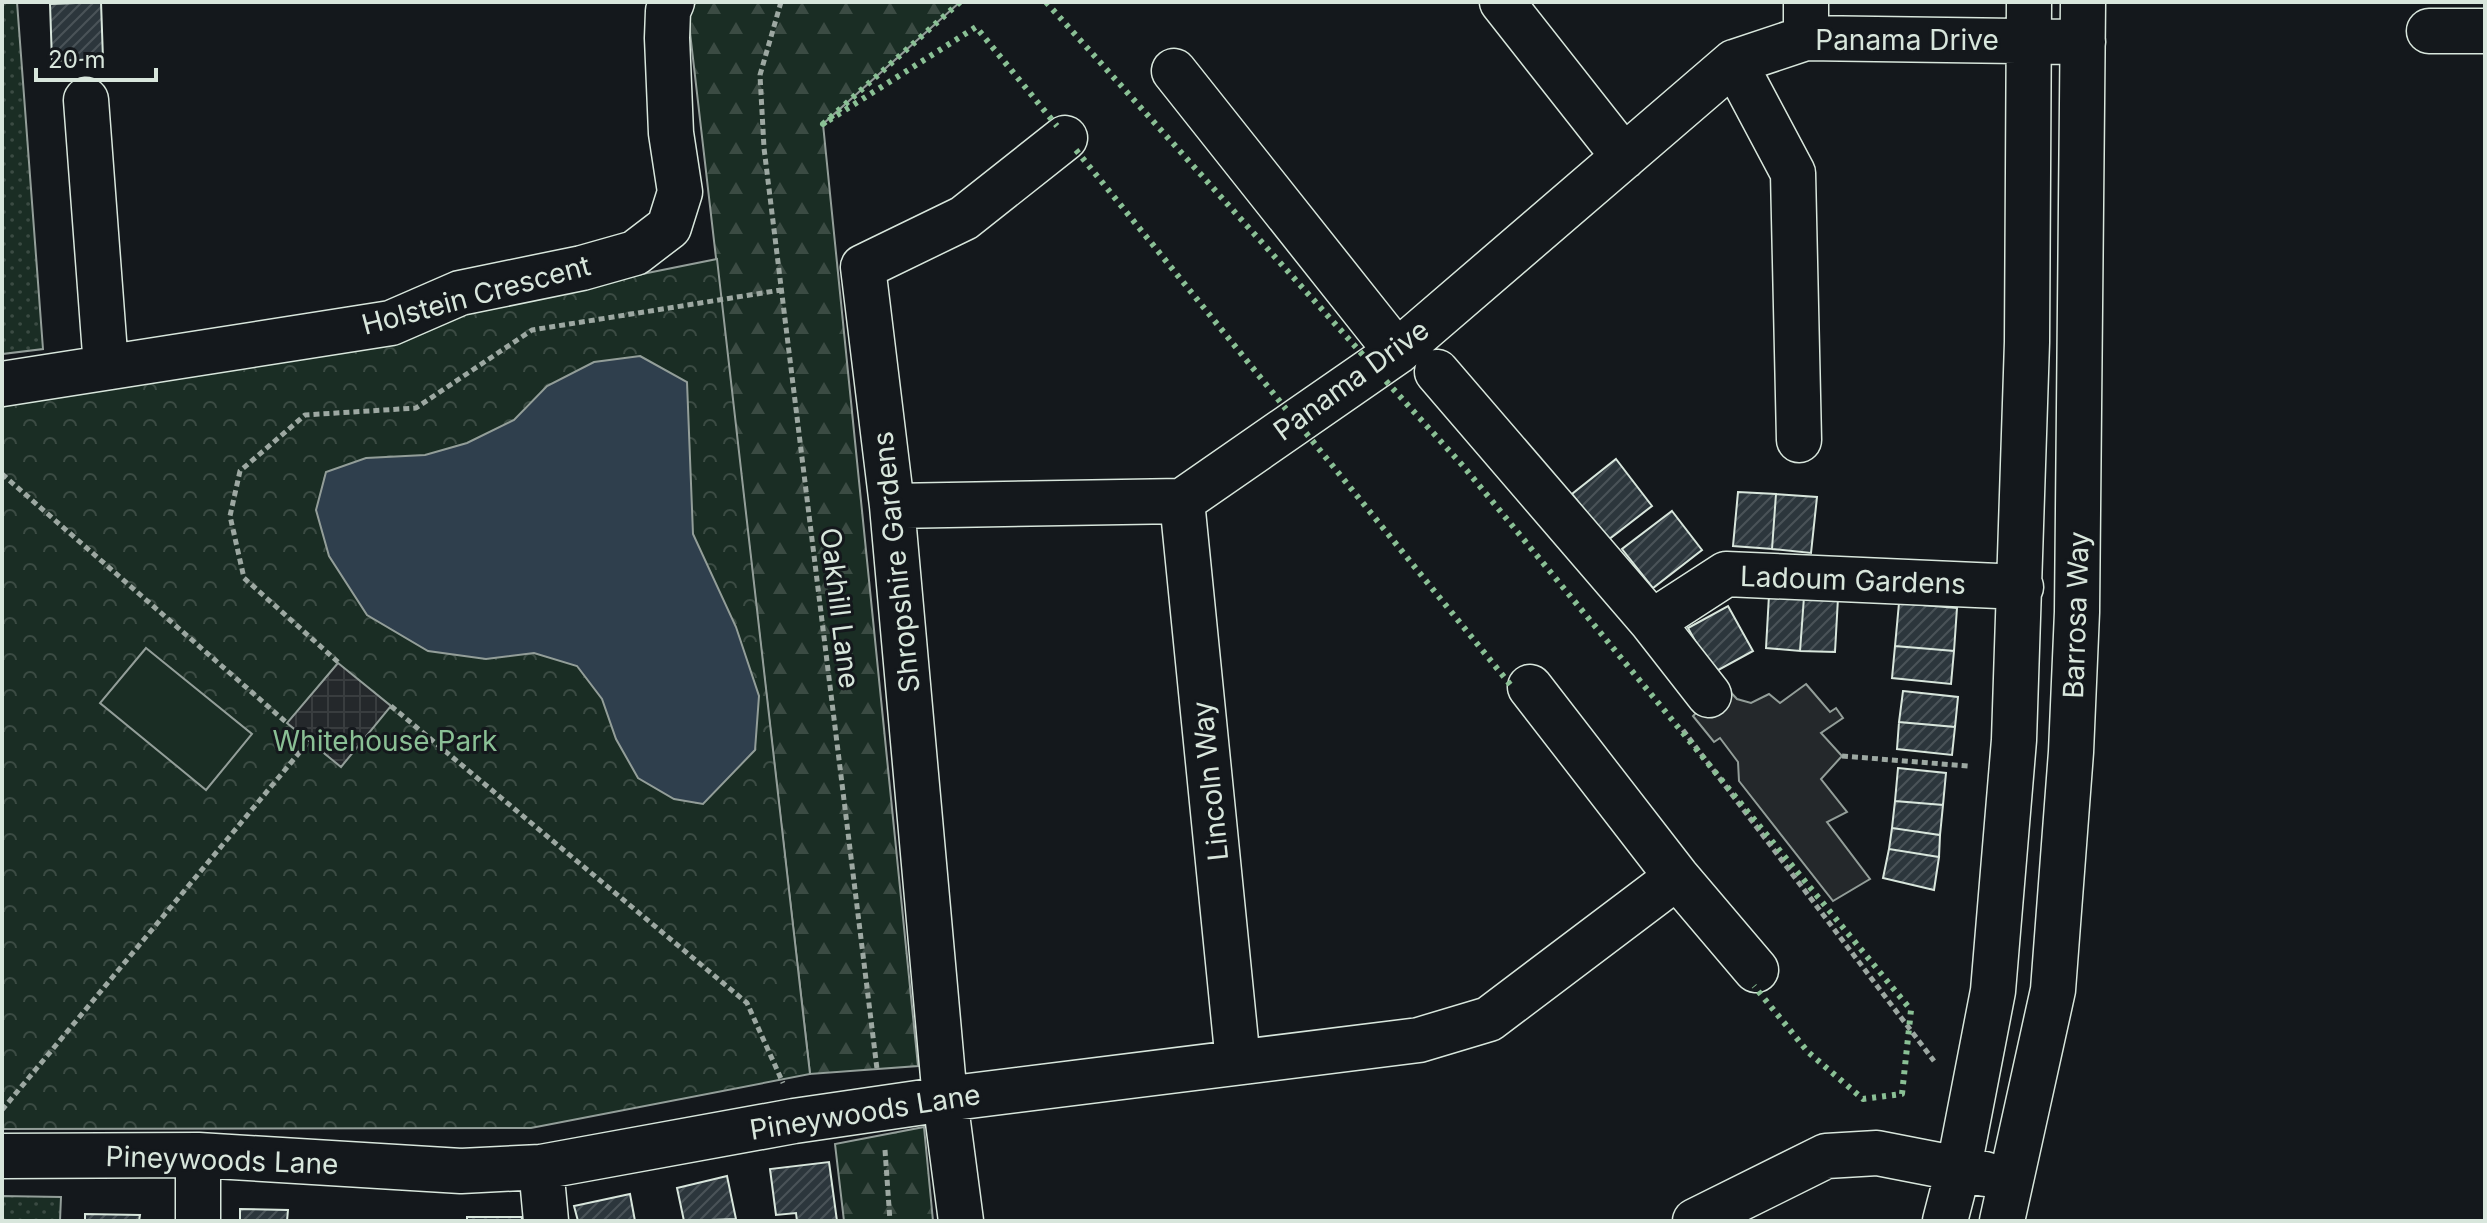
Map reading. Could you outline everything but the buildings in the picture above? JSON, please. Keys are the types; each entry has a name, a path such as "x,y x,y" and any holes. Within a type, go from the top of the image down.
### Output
{"street":[{"name":"Holstein Crescent","path":"2,384 391,323 460,293 582,268 635,253 669,227 680,192 671,133 667,54 668,11 672,2"},
{"path":"1502,2 1624,157"},
{"name":"Panama Drive","path":"1182,501 1397,352 1734,62 1806,20 2083,22"},
{"name":"Barrosa Way","path":"1945,1221 1959,1167 1993,991 2014,740 2027,342 2029,22"},
{"name":"Barrosa Way","path":"2007,1201 2053,990 2071,752 2077,612 2083,22"},
{"path":"2429,31 2485,31"},
{"path":"1734,62 1793,173 1799,440"},
{"path":"1174,71 1397,352"},
{"path":"86,100 106,367"},
{"name":"Shropshire Gardens","path":"961,1221 945,1099 892,506 863,267 964,218 1065,138"},
{"path":"1437,372 1652,622 1709,695"},
{"path":"892,506 1182,501"},
{"name":"Lincoln Way","path":"1182,501 1238,1062"},
{"name":"Ladoum Gardens","path":"1652,622 1726,574 2021,587"},
{"path":"1530,687 1677,877 1756,970"},
{"name":"Pineywoods Lane","path":"2,1156 198,1155 461,1171 541,1167 882,1108 1419,1040 1489,1019 1677,877"},
{"path":"1695,1221 1826,1156 1877,1153 1959,1167 2007,1201"},
{"path":"198,1155 198,1221"},
{"path":"541,1167 546,1221"}],"path":[{"name":"Oakhill Lane","path":"781,2 760,75 764,148 882,1108 890,1221"},
{"path":"338,662 244,578 230,516 240,471 305,415 416,408 532,330 781,290"},
{"path":"2,474 287,723"},
{"path":"391,706 747,1003 782,1079 794,1121"},
{"path":"2,1110 309,741"},
{"path":"1842,756 1968,766"}],"green space":[{"path":"2,2 17,2 43,349 2,354"},
{"path":"696,2 960,2 823,124 918,1066 810,1074 688,15"},
{"name":"Whitehouse Park","path":"717,259 810,1074 531,1128 2,1129 2,403"},
{"path":"146,648 252,734 206,790 100,703"},
{"path":"924,1127 933,1221 844,1221 835,1144"},
{"path":"2,1196 61,1197 60,1221 2,1221"}],"shaded area":[{"path":"338,663 391,706 341,767 287,723"},
{"path":"1806,684 1830,712 1836,708 1843,718 1821,733 1842,756 1821,779 1847,812 1827,822 1870,879 1833,901 1739,781 1738,762 1720,738 1714,742 1693,716 1724,685 1737,699 1751,703 1769,694 1780,703"}],"water":[{"path":"640,356 687,382 693,534 736,627 759,696 755,750 703,804 674,799 638,778 616,739 602,699 577,666 534,653 486,659 428,651 367,615 329,556 316,510 326,472 366,458 425,455 467,443 514,420 547,386 594,362"}],"hedge":[{"path":"960,2 823,124 976,27 1057,126"},
{"path":"1046,2 1363,355"},
{"path":"1076,150 1286,409"},
{"path":"1386,381 1464,467 1911,1010 1902,1094 1863,1099 1808,1052 1754,986"},
{"path":"1306,433 1513,688"}]}
